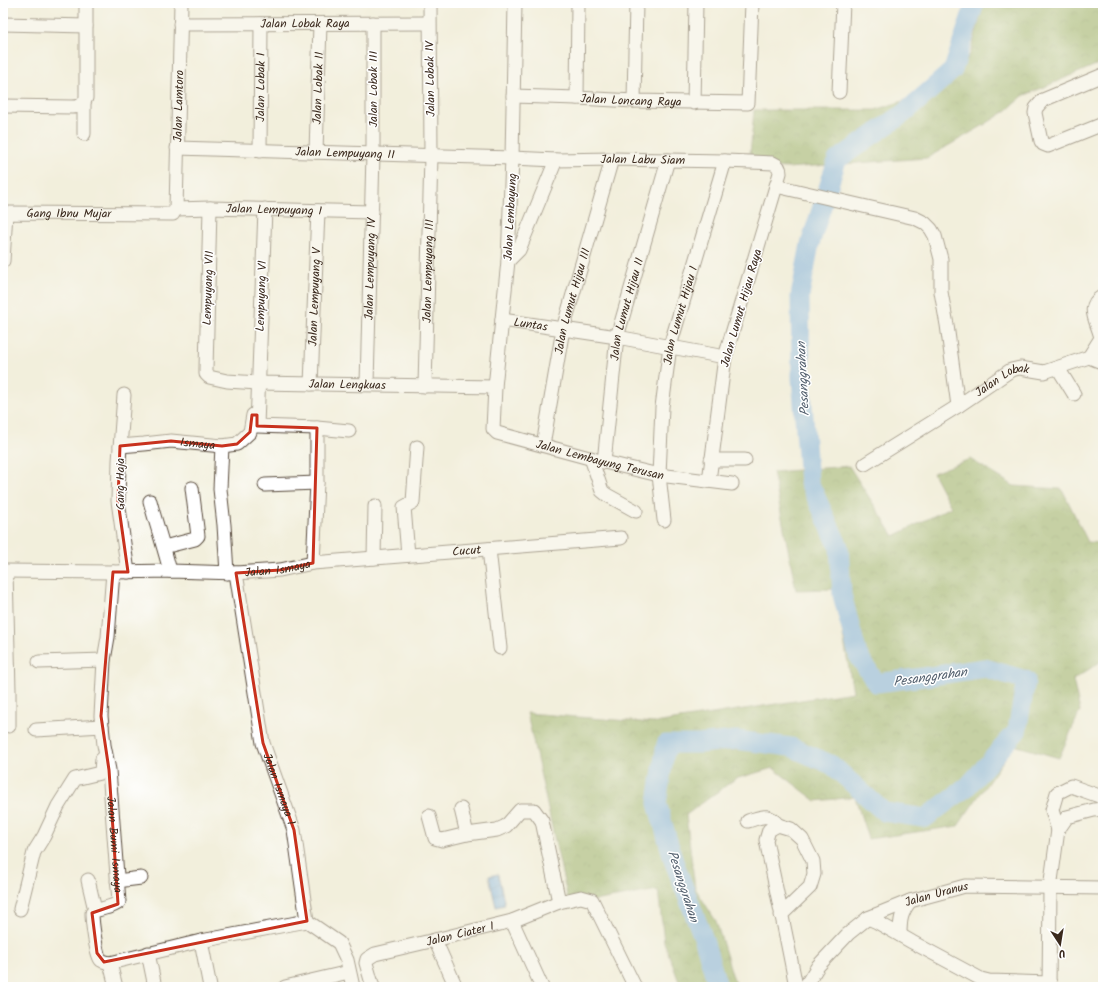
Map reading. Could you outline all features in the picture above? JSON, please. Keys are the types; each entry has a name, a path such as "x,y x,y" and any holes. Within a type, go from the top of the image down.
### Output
{"street":[{"path":"84,134 84,103 86,98 86,3"},
{"name":"Jalan Lamtoro","path":"176,209 181,3"},
{"name":"Jalan Lobak IV","path":"430,3 431,156"},
{"name":"Jalan Lembayung","path":"493,430 495,387 508,261 512,158 515,3"},
{"path":"577,98 578,3"},
{"path":"634,101 636,3"},
{"path":"694,103 696,3"},
{"name":"Jalan Loncang Raya","path":"513,96 694,103 748,103 752,3"},
{"path":"839,92 843,3"},
{"name":"Jalan Lobak III","path":"373,23 373,154"},
{"path":"3,24 86,26"},
{"name":"Jalan Lobak Raya","path":"180,24 430,24"},
{"name":"Jalan Lobak I","path":"260,151 261,24"},
{"name":"Jalan Lobak II","path":"316,152 320,24"},
{"path":"1103,74 1043,100 1036,108 1035,113 1041,141 1043,144 1048,146 1103,124"},
{"path":"3,106 72,107 79,106 84,103"},
{"name":"Jalan Lempuyang II","path":"177,148 512,158"},
{"name":"Jalan Lempuyang IV","path":"367,384 373,154"},
{"name":"Jalan Lempuyang III","path":"425,386 431,156"},
{"name":"Jalan Labu Siam","path":"512,158 773,163"},
{"name":"Jalan Lumut Hijau III","path":"543,446 563,329 612,159"},
{"path":"508,261 519,250 556,160"},
{"name":"Jalan Lumut Hijau II","path":"597,460 609,402 617,336 668,160"},
{"name":"Jalan Lumut Hijau I","path":"664,520 659,475 662,406 670,346 725,161"},
{"name":"Jalan Lumut Hijau Raya","path":"709,481 725,357 780,171 778,166 773,163"},
{"path":"776,186 915,218 931,229 935,236 941,259 941,292 958,406"},
{"name":"Jalan Lempuyang I","path":"176,209 210,208 372,212"},
{"name":"Lempuyang VII","path":"206,369 210,208"},
{"name":"Gang Ibnu Mujar","path":"3,260 5,213 173,214 176,209"},
{"name":"Lempuyang VI","path":"258,383 265,209"},
{"name":"Jalan Lempuyang V","path":"311,384 318,211"},
{"path":"1103,296 1094,303 1093,309 1101,338 1089,357 1099,361 1103,360"},
{"name":"Luntas","path":"502,320 617,336 725,357"},
{"name":"Jalan Lobak","path":"865,464 958,406 1011,370 1020,368 1044,372 1089,357"},
{"path":"1058,368 1074,394"},
{"name":"Jalan Lengkuas","path":"206,369 206,374 210,378 227,381 258,383 495,387"},
{"path":"258,383 257,426 317,428 349,431"},
{"name":"Gang Haja","path":"124,395 118,501 128,572"},
{"name":"Ismaya","path":"120,446 171,441 222,446 237,444 250,432 252,415 257,415"},
{"name":"Jalan Ismaya","path":"4,571 170,571 231,573 280,570 313,563 317,483 317,428"},
{"name":"Jalan Lembayung Terusan","path":"493,430 497,433 543,446 659,475 732,484"},
{"name":"Jalan Ismaya 1","path":"222,446 220,489 231,573 263,743 294,830 307,921"},
{"path":"408,555 404,508 413,502 417,446"},
{"path":"597,460 602,491 636,511"},
{"path":"711,460 745,460"},
{"path":"266,486 317,483"},
{"path":"164,547 198,536 192,488"},
{"path":"150,501 157,530 164,547 170,571"},
{"path":"374,558 375,506"},
{"name":"Cucut","path":"313,563 621,538"},
{"path":"489,549 500,648"},
{"path":"4,571 9,726"},
{"name":"Jalan Bumi Ismaya","path":"95,910 115,905 119,902 109,770 104,745 101,716 104,660 108,637 113,572"},
{"path":"39,662 104,660"},
{"path":"36,730 102,726"},
{"path":"20,910 34,852 44,836 58,806 75,779 100,773 102,759 106,756"},
{"path":"868,918 981,979 988,981 1050,985 1050,888 1058,830 1052,810 1057,793 1071,786 1102,797 1103,801"},
{"path":"461,809 467,834"},
{"path":"1058,830 1067,817 1103,809"},
{"path":"429,816 435,838 442,840 467,834 497,830 506,826 520,810 534,810 542,821 559,902"},
{"path":"748,821 765,816 771,818 778,825 791,828 802,839 813,861 814,874 810,887 782,915"},
{"path":"778,825 769,830 766,840 796,987"},
{"path":"117,881 141,878"},
{"path":"88,880 95,910 92,913 92,919 97,952 100,959 104,962 110,963 201,941 307,921 339,943 347,960 353,987"},
{"name":"Jalan Uranus","path":"805,987 818,966 848,934 868,918 910,901 965,886 1103,888"},
{"name":"Jalan Ciater I","path":"373,987 366,959 375,954 512,921 559,902 582,897 592,900 635,987"},
{"path":"900,935 900,922 904,910 910,901"},
{"path":"512,921 542,987"},
{"path":"435,940 456,987"},
{"path":"201,941 210,987"},
{"path":"148,954 155,987"},
{"path":"110,963 116,987"},
{"path":"285,987 349,972"}],"highlighted area":[{"path":"252,415 257,415 257,426 317,428 313,563 280,570 236,573 263,743 294,830 307,921 104,962 97,953 92,913 118,904 109,770 101,716 113,572 128,572 118,501 120,446 171,441 222,446 237,444 250,432"}],"green space":[{"path":"984,3 1103,3 1103,62 1023,96 1006,111 927,158 787,168 749,166 754,110 875,110 943,88 970,54"},
{"path":"970,459 1014,486 1062,489 1088,542 1103,543 1103,660 1073,680 1080,711 1059,758 1014,745 958,826 868,839 855,797 816,801 773,768 735,779 686,815 695,888 716,921 736,987 681,987 664,942 658,890 569,905 527,713 654,723 853,692 835,589 796,590 773,472 849,466 894,536 951,507 933,473"}],"water":[{"path":"498,874 505,905 496,907 489,876"}],"waterway":[{"name":"Pesanggrahan","path":"718,987 703,937 674,862 657,803 666,744 699,744 736,740 791,747 832,765 884,812 925,818 967,787 1017,731 1026,680 985,668 876,683 858,655 842,595 839,547 809,482 801,378 800,296 810,244 837,160 903,114 953,70 975,3"}]}
